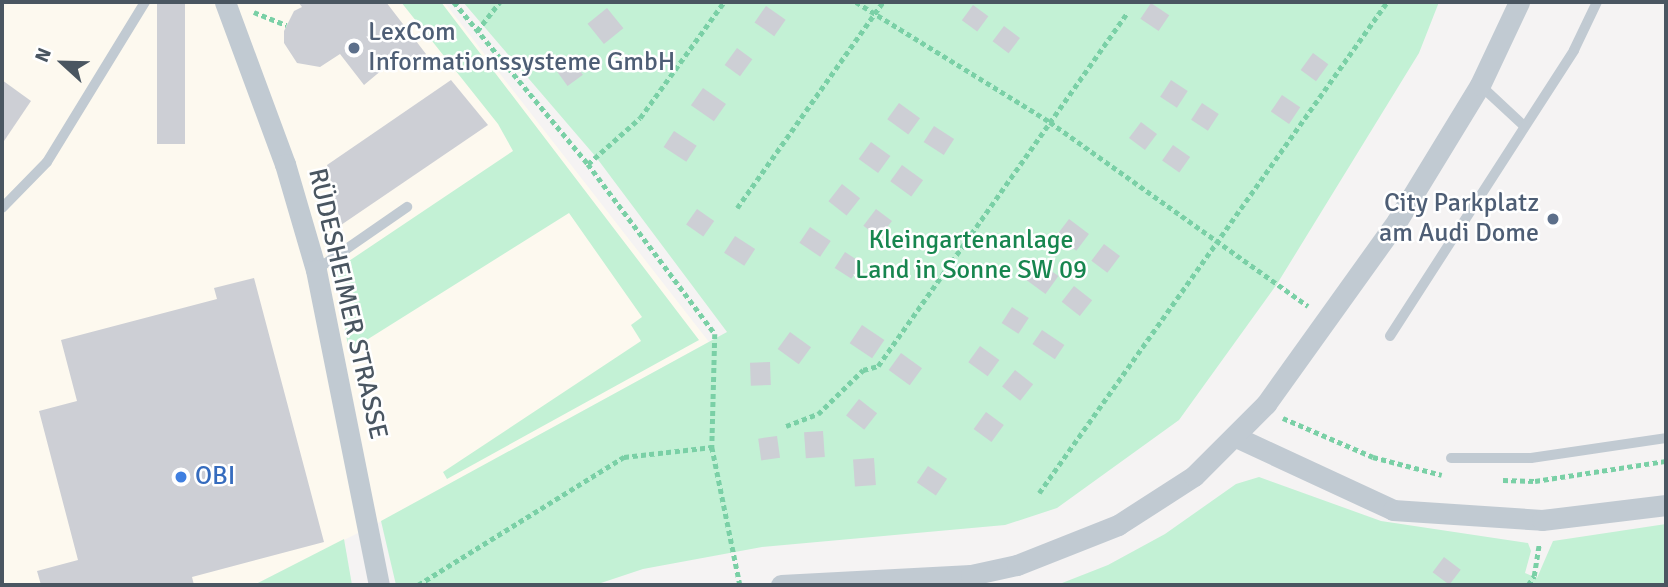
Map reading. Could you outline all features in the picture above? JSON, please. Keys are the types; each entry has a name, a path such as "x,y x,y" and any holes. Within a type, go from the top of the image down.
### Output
{"street":[{"path":"781,585 971,575 1017,565 1118,525 1194,476 1236,437 1266,404 1396,221 1480,85 1519,2"},
{"name":"RÜDESHEIMER STRASSE","path":"233,4 316,270 379,585"},
{"path":"1236,437 1394,510 1542,520 1666,505"}],"lane":[{"path":"2,208 47,162 145,2"},
{"path":"1390,336 1574,50 1597,2"},
{"path":"1480,85 1524,125"},
{"path":"316,270 407,207"},
{"path":"1451,457 1531,458 1666,438"}],"path":[{"path":"454,2 588,164 715,334 712,447 740,585"},
{"path":"477,31 500,2"},
{"path":"588,164 640,118 724,2"},
{"path":"856,2 1050,122 1327,320"},
{"path":"737,208 883,2"},
{"path":"1040,493 1387,2"},
{"path":"233,4 286,25"},
{"path":"786,426 818,414 863,370 878,366 1128,12"},
{"path":"418,585 624,457 712,447"},
{"path":"1528,585 1534,576 1542,520"}],"shaded area":[{"path":"2,2 444,2 709,342 382,521 254,585 2,585"}],"green space":[{"path":"401,2 441,2 699,340 447,479 443,472 641,341 631,325 642,317 569,213 349,351 334,271 513,151 498,124"},
{"name":"Kleingartenanlage Land in Sonne SW 09","path":"463,2 1439,2 1419,53 1277,284 1179,420 1057,508 1005,525 762,547 643,569 595,585 396,585 381,521 727,332 596,157"},
{"path":"1259,477 1381,521 1528,543 1531,551 1525,573 1537,578 1553,541 1666,524 1666,585 1057,585 1108,565 1165,534 1236,484"},
{"path":"344,539 352,585 254,585"}],"building":[{"path":"157,2 185,2 185,144 157,144"},
{"name":"LexCom Informationssysteme GmbH","path":"298,2 386,2 426,54 410,66 401,54 364,85 340,54 320,67 297,63 284,43 284,31 294,11 302,7"},
{"path":"1151,3 1169,15 1159,31 1140,19"},
{"path":"973,5 988,16 977,32 962,20"},
{"path":"766,6 786,20 774,36 755,22"},
{"path":"607,8 623,28 604,44 588,24"},
{"path":"1004,26 1020,38 1009,53 993,41"},
{"path":"737,48 752,59 740,76 725,65"},
{"path":"1313,53 1328,64 1316,81 1301,70"},
{"path":"570,57 583,75 568,86 555,68"},
{"path":"2,80 31,101 2,144"},
{"path":"451,80 488,125 341,225 327,165"},
{"path":"1171,80 1188,91 1177,108 1160,97"},
{"path":"703,88 726,104 714,121 691,105"},
{"path":"1282,95 1300,107 1289,124 1271,112"},
{"path":"899,103 920,118 908,134 887,119"},
{"path":"1202,103 1219,114 1208,131 1191,120"},
{"path":"1141,122 1157,134 1145,150 1129,138"},
{"path":"934,126 954,139 944,155 924,142"},
{"path":"674,131 697,146 686,162 664,147"},
{"path":"871,142 890,156 878,173 859,159"},
{"path":"1173,145 1190,157 1179,173 1162,161"},
{"path":"902,165 923,180 911,196 890,181"},
{"path":"842,184 860,198 847,215 828,201"},
{"path":"697,209 714,221 703,237 686,225"},
{"path":"876,209 892,221 879,238 863,226"},
{"path":"1069,219 1089,234 1076,251 1056,236"},
{"path":"810,227 831,241 820,257 799,243"},
{"path":"735,236 755,249 744,266 724,253"},
{"path":"1104,244 1120,256 1107,273 1091,261"},
{"path":"845,252 862,263 851,279 835,268"},
{"path":"1039,262 1058,276 1045,294 1026,280"},
{"name":"OBI","path":"254,278 324,542 192,577 194,585 41,585 37,571 78,560 39,411 77,401 61,340 217,299 214,288"},
{"path":"1074,286 1092,300 1080,316 1062,302"},
{"path":"1012,307 1029,318 1018,334 1002,323"},
{"path":"862,325 884,340 872,358 850,343"},
{"path":"1042,330 1064,345 1055,359 1032,344"},
{"path":"790,332 811,347 799,364 778,349"},
{"path":"980,346 999,360 988,376 968,362"},
{"path":"901,353 922,368 910,385 889,370"},
{"path":"770,362 771,385 751,386 750,363"},
{"path":"1015,370 1033,384 1020,401 1002,387"},
{"path":"859,399 877,413 864,430 846,416"},
{"path":"986,412 1004,425 991,442 974,429"},
{"path":"823,431 825,457 806,458 804,432"},
{"path":"777,436 780,458 761,460 758,439"},
{"path":"874,458 876,485 855,486 853,459"},
{"path":"928,466 947,479 936,495 917,483"},
{"path":"1444,557 1461,570 1449,585 1433,572"}],"place":[{"name":"LexCom Informationssysteme GmbH","path":"354,48"},
{"name":"City Parkplatz am Audi Dome","path":"1553,219"},
{"name":"OBI","path":"181,477"}]}
